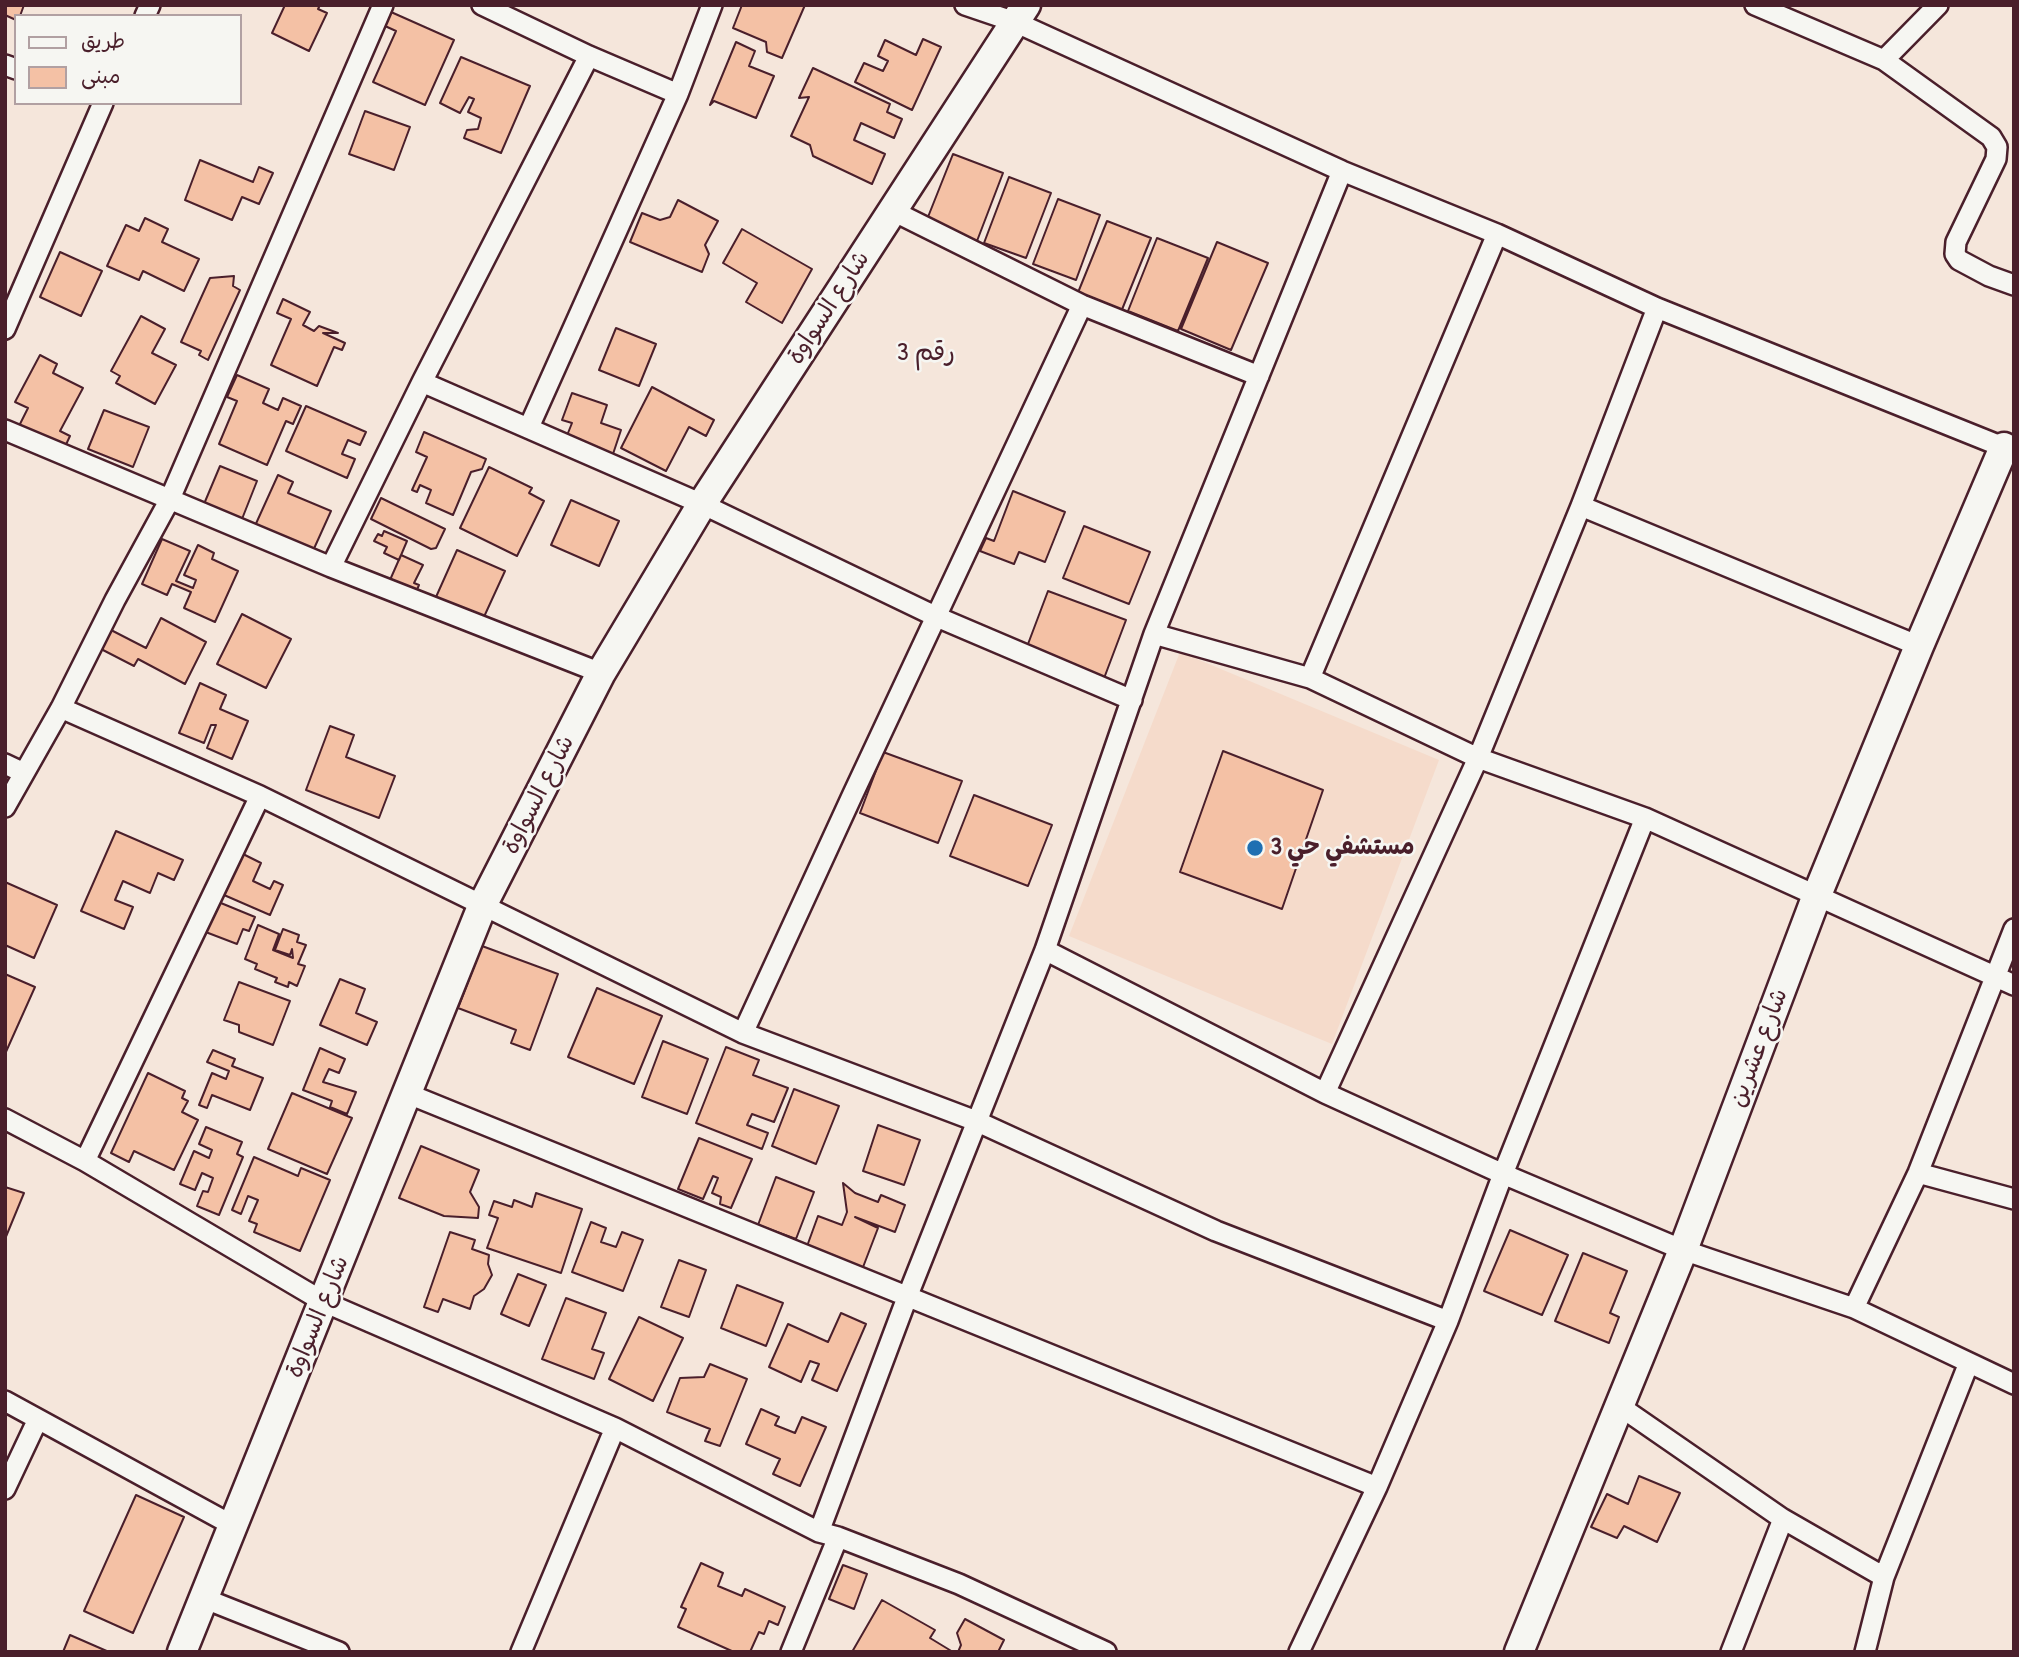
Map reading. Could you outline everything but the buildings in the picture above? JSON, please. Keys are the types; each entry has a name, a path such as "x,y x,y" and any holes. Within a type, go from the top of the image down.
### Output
{"street":[{"path":"5,807 61,708 169,501 383,5"},
{"path":"482,5 589,56 678,94"},
{"path":"529,427 678,94 712,5"},
{"path":"965,5 1021,14 1342,172 1497,234 1657,308 2009,449"},
{"path":"1755,5 1884,60 1991,137 1997,147 1996,159 1956,242 1955,254 1959,260 1989,276 2014,285"},
{"path":"1884,60 1938,5"},
{"name":"شارع السواوة","path":"182,1652 483,904 601,673 702,504 1021,14"},
{"path":"331,567 422,382 589,56"},
{"path":"5,329 102,105"},
{"path":"791,1652 908,1295 1045,950 1154,634 1342,172"},
{"path":"893,211 1082,305 1259,376"},
{"path":"1310,678 1497,234"},
{"path":"743,1033 1082,305"},
{"path":"1325,1093 1478,758 1581,506 1657,308"},
{"path":"422,382 702,504 937,617 1132,699"},
{"path":"5,430 169,501 601,673"},
{"name":"شارع عشرين","path":"1520,1652 1683,1250 1817,895 1919,646 2009,449"},
{"path":"1581,506 1919,646"},
{"path":"1154,634 1310,678 1478,758 1645,818 2014,985"},
{"path":"61,708 260,796 743,1033 976,1121 1216,1231 1448,1321"},
{"path":"5,764 24,773"},
{"path":"85,1161 260,796"},
{"path":"1299,1652 1377,1487 1448,1321 1503,1174 1645,818"},
{"path":"1854,1308 1918,1173 2014,929"},
{"path":"1045,950 1325,1093 1503,1174 1683,1250 1854,1308 1968,1365 2014,1384"},
{"path":"406,1093 1377,1487"},
{"path":"5,1119 85,1161 324,1302 615,1428 829,1535 959,1584 1075,1645 1106,1652"},
{"path":"1918,1173 2014,1199"},
{"path":"1865,1652 1884,1577 1968,1365"},
{"path":"5,1401 232,1525"},
{"path":"1618,1405 1783,1519 1884,1577"},
{"path":"5,1489 38,1419"},
{"path":"521,1652 615,1428"},
{"path":"1731,1652 1783,1519"},
{"path":"202,1598 339,1652"}],"shaded area":[{"name":"مستشفي حي 3","path":"1180,652 1439,760 1332,1044 1069,936"}],"place":[{"name":"مستشفي حي 3","path":"1255,848"}],"district":[{"name":"رقم 3","path":"926,353"}]}
